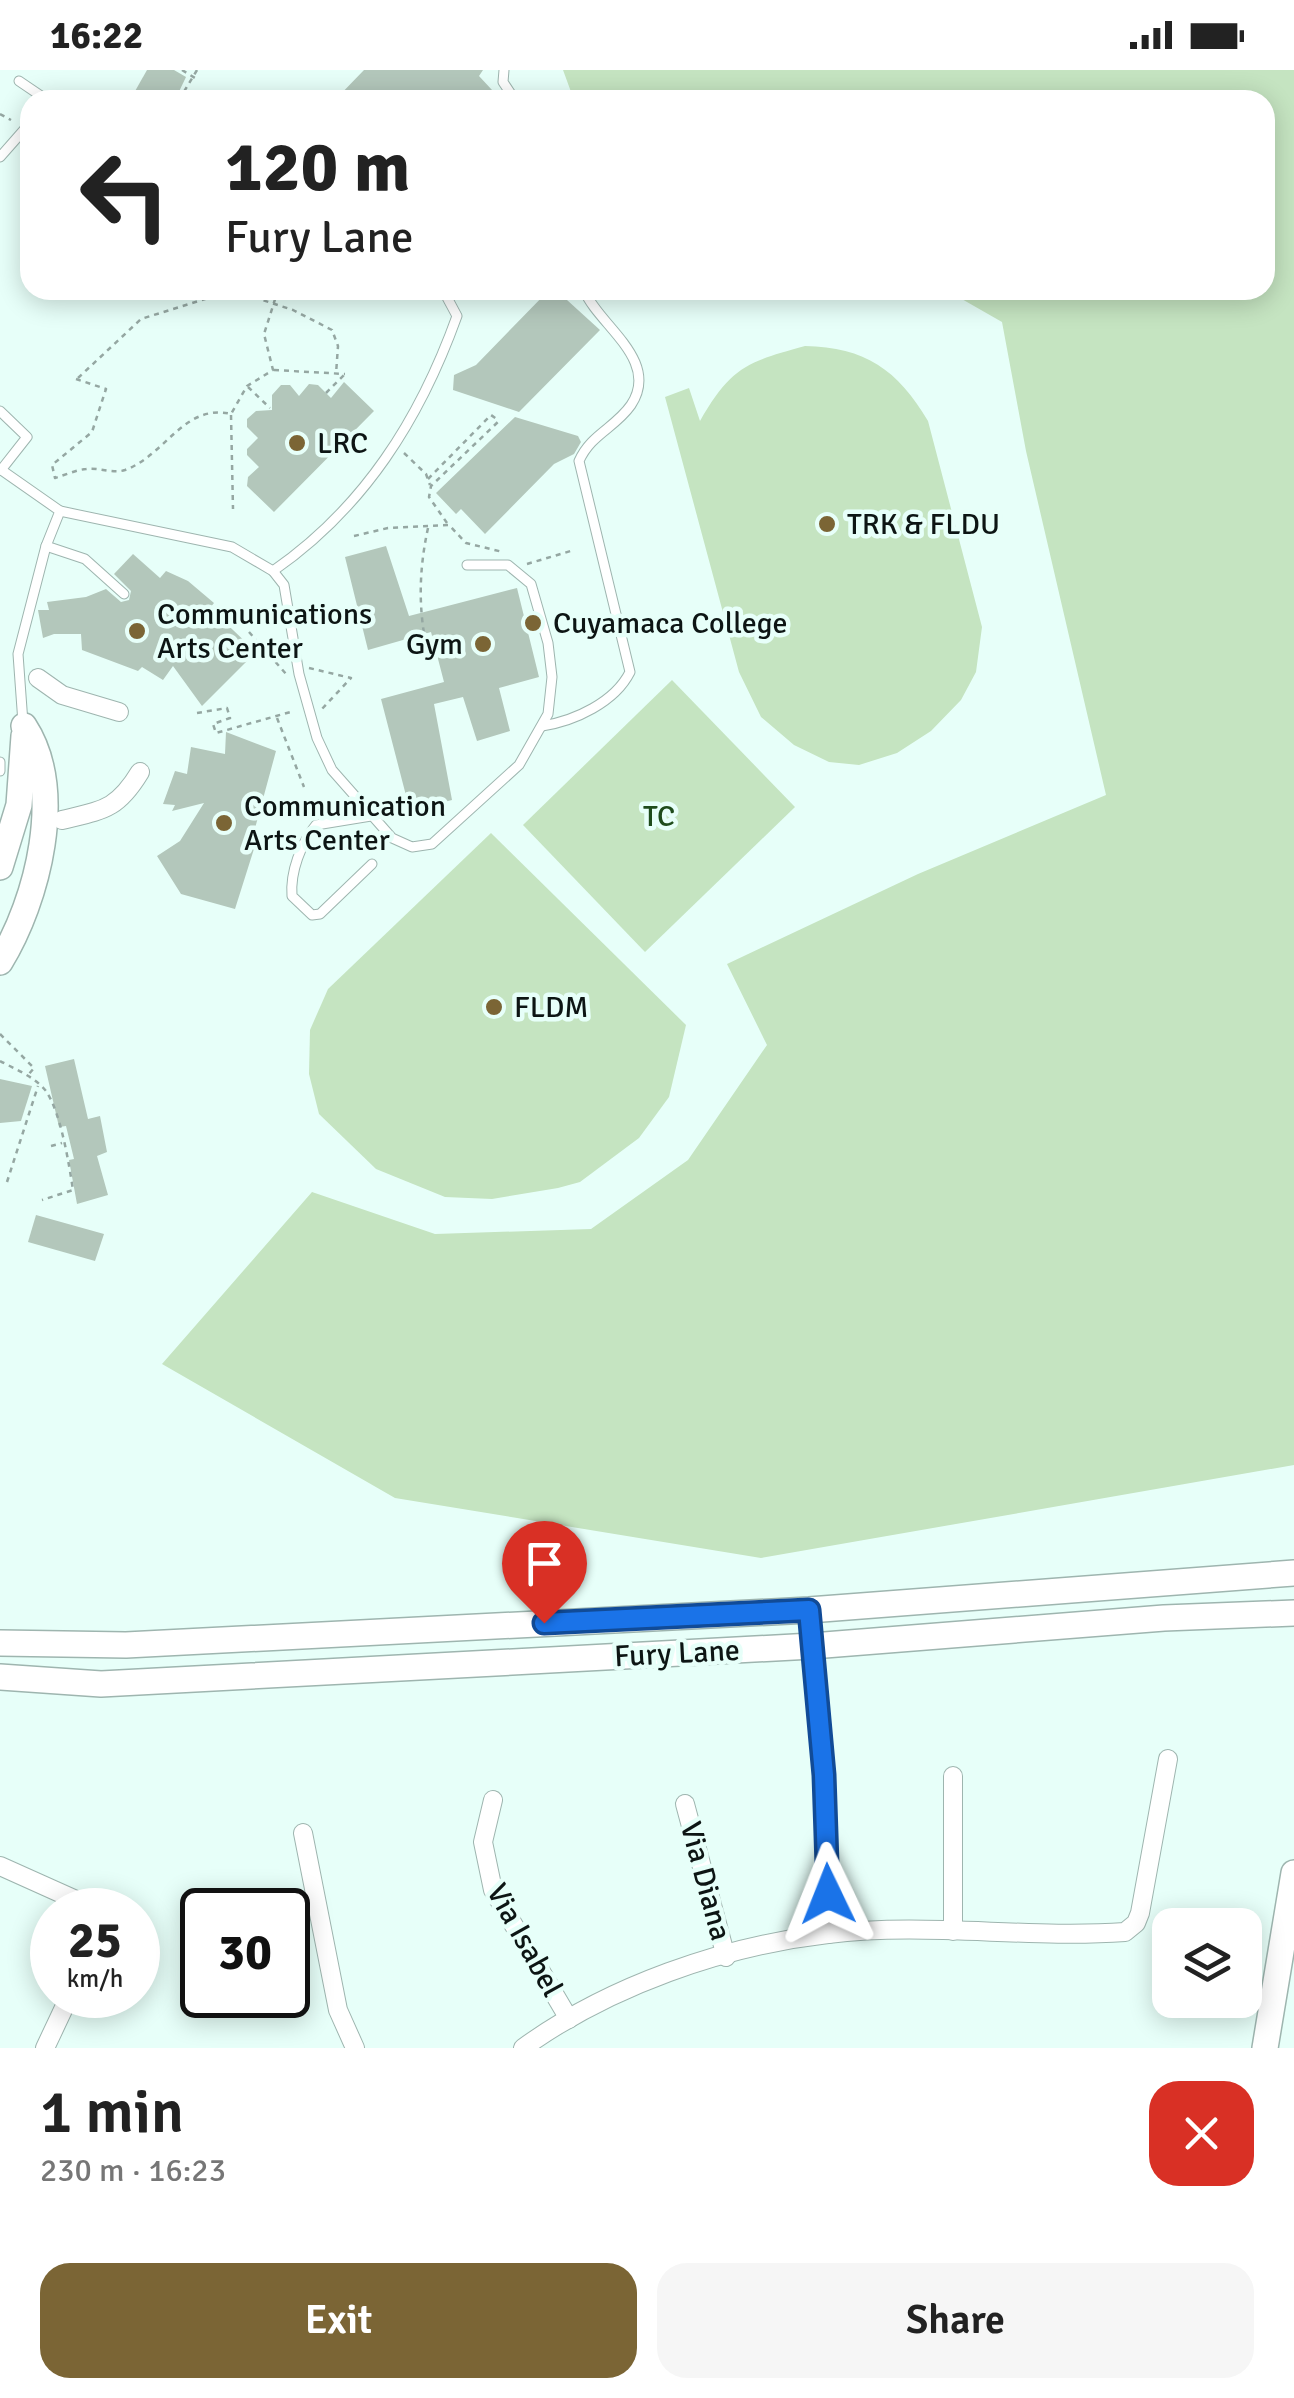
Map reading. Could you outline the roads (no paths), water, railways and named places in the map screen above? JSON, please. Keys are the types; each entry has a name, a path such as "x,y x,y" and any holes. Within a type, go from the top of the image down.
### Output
{"main road":[{"path":"0,867 19,805 24,726"},
{"path":"0,961 14,941 33,879 47,806 35,744 24,726"},
{"name":"Fury Lane","path":"0,1643 126,1645 809,1610 1294,1573"},
{"name":"Fury Lane","path":"0,1676 101,1684 812,1646 1164,1618 1294,1613"},
{"path":"1265,2048 1294,1874"}],"street":[{"path":"38,678 62,695 119,712"},
{"path":"62,820 107,810 127,793 140,772"},
{"path":"809,1610 824,1775 829,1934"},
{"path":"523,2048 569,2019 687,1967 829,1934 1125,1932 1140,1913 1168,1759"},
{"path":"953,1932 954,1776"},
{"name":"Via Isabel","path":"493,1800 483,1842 493,1890 569,2019"},
{"name":"Via Diana","path":"686,1804 726,1957"},
{"path":"303,1833 338,2010 355,2048"},
{"path":"0,1866 49,1888"},
{"path":"45,2048 59,2018"}],"lane":[{"path":"19,80 33,90"},
{"path":"0,156 20,134"},
{"path":"273,572 294,557 378,472 397,446 430,386 457,316 448,300"},
{"path":"542,726 592,708 621,690 630,672 579,461 586,444 619,420 634,401 638,380 626,342 592,300"},
{"path":"0,411 27,438 0,469 60,511 232,547 273,572 284,585 308,706 332,770 392,838 412,847 432,844 520,765 548,714 552,677 548,643 531,584 508,565 467,566"},
{"path":"24,726 18,654 46,546 60,511"},
{"path":"46,546 85,559 124,594"},
{"path":"0,762 0,772"},
{"path":"371,816 316,825 307,836 291,882 292,896 312,915 320,914 372,864"}],"place":[{"name":"LRC","path":"297,443"},
{"name":"TRK & FLDU","path":"827,524"},
{"name":"Cuyamaca College","path":"533,623"},
{"name":"Communications Arts Center","path":"137,631"},
{"name":"Gym","path":"483,644"},
{"name":"Communication Arts Center","path":"224,823"},
{"name":"FLDM","path":"494,1007"}],"park label":[{"name":"TC","path":"659,816"}]}
